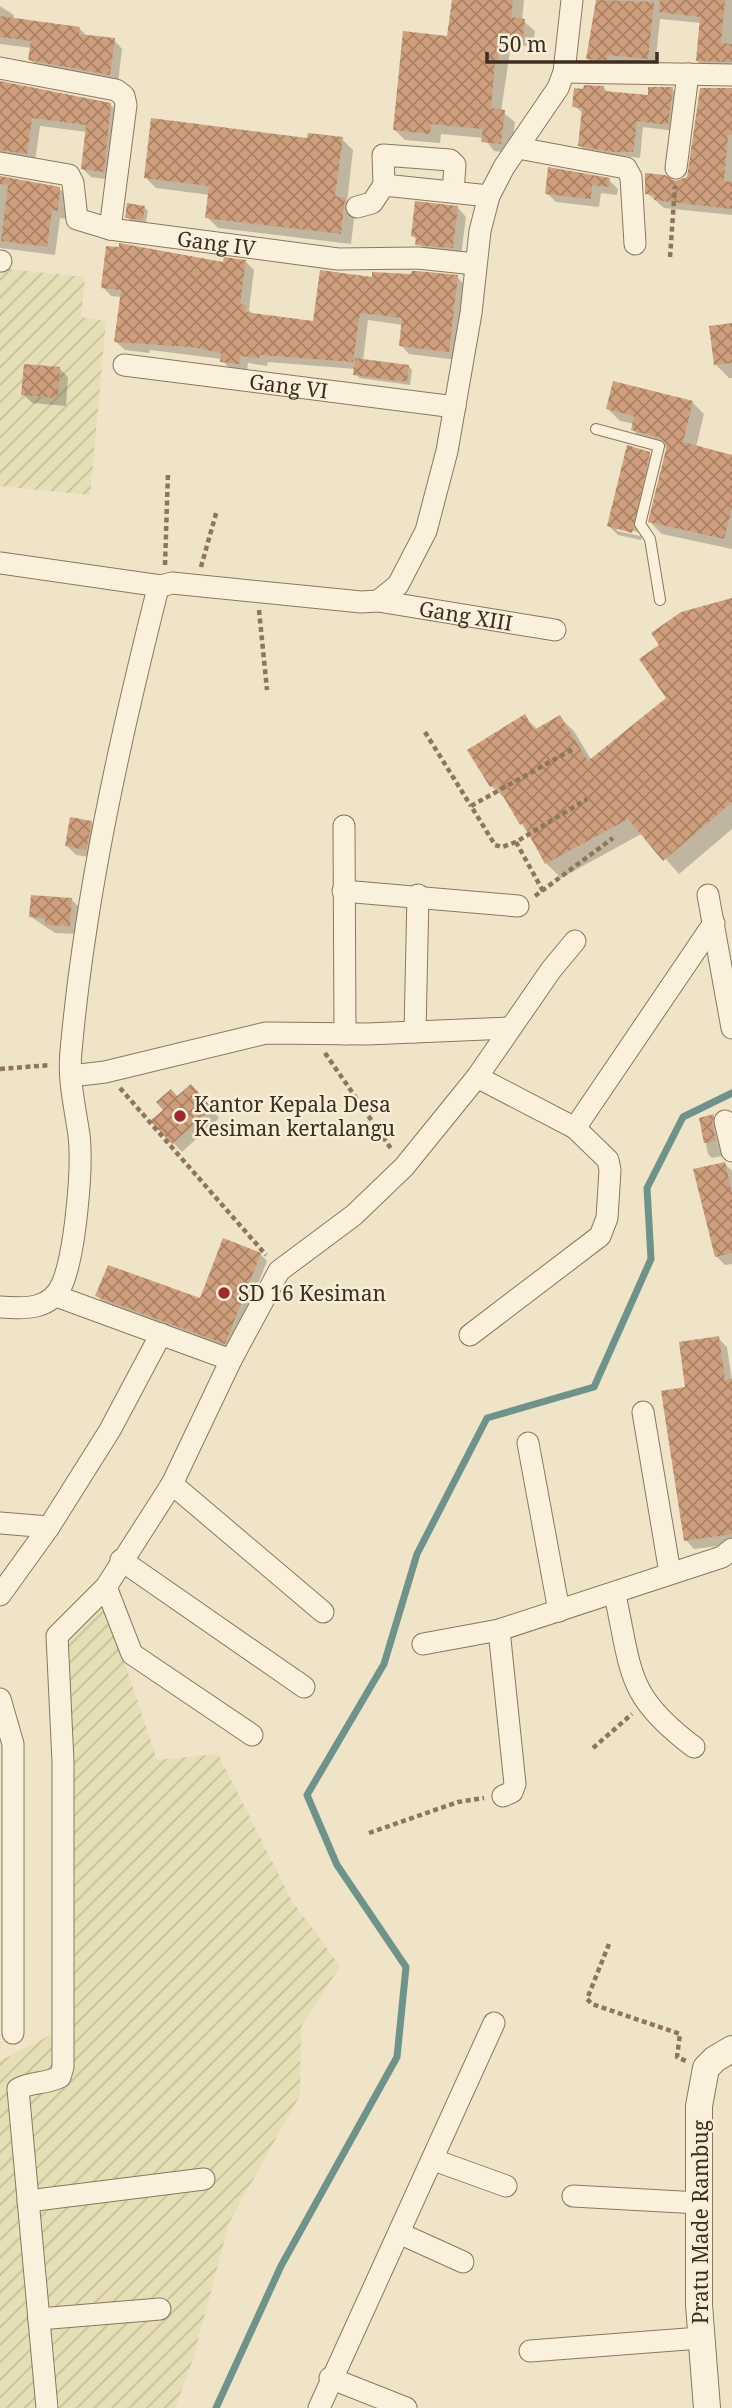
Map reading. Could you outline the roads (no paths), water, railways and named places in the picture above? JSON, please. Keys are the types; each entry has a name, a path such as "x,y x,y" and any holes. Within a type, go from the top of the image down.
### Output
{"street":[{"path":"378,601 398,585 426,531 434,507 455,407 471,313 475,264 489,196 504,167 545,111 564,72 572,0"},
{"path":"0,68 116,90 124,96 126,105 110,229"},
{"path":"564,72 732,75"},
{"path":"676,168 688,74"},
{"path":"518,148 626,168 631,177 635,244"},
{"path":"357,207 372,203 384,185 383,155 450,160 455,165 453,192"},
{"name":"Gang IV","path":"0,163 69,175 73,183 77,219 110,229 338,259 418,258 475,264"},
{"path":"384,185 489,196"},
{"name":"Gang VI","path":"124,365 455,407"},
{"name":"Gang XIII","path":"0,563 163,585 195,585 335,602 378,601 555,630"},
{"path":"0,1307 33,1308 56,1296 64,1280 74,1229 79,1170 79,1136 70,1070 78,980 96,861 163,585"},
{"path":"344,826 345,1034"},
{"path":"343,891 418,895 518,906"},
{"path":"415,1032 418,895"},
{"path":"708,895 732,1028"},
{"path":"575,1128 714,923"},
{"path":"47,2408 18,2089 26,2084 45,2084 60,2077 63,2067 64,1762 57,1636 106,1587 172,1485 231,1360 279,1271 354,1214 404,1167 477,1077 575,941"},
{"path":"70,1070 105,1072 266,1033 345,1034 510,1028"},
{"path":"470,1335 539,1284 604,1229 610,1165 575,1128 477,1077"},
{"path":"725,1121 732,1152"},
{"path":"56,1296 231,1360"},
{"path":"0,1595 49,1527 110,1430 161,1335"},
{"path":"643,1412 670,1573"},
{"path":"528,1443 559,1611"},
{"path":"172,1485 323,1612"},
{"path":"0,1523 49,1527"},
{"path":"423,1644 499,1630 615,1595 670,1573 723,1557 732,1549"},
{"path":"121,1560 304,1687"},
{"path":"106,1587 132,1654 252,1735"},
{"path":"615,1595 631,1672 644,1703 662,1723 694,1747"},
{"path":"499,1630 515,1784 512,1792 503,1796"},
{"path":"0,1699 7,1743 13,2033"},
{"path":"319,2408 330,2378 434,2160 494,2023"},
{"name":"Pratu Made Rambug","path":"707,2408 700,2337 699,2106 706,2068 732,2049"},
{"path":"434,2160 506,2186"},
{"path":"28,2202 204,2179"},
{"path":"573,2196 699,2203"},
{"path":"399,2233 463,2262"},
{"path":"39,2319 160,2309"},
{"path":"530,2351 700,2337"},
{"path":"330,2378 406,2408"}],"lane":[{"path":"596,429 659,446 640,524 650,539 660,600"}],"waterway":[{"path":"216,2408 281,2266 397,2057 406,1967 337,1865 307,1795 384,1664 417,1554 487,1418 594,1387 651,1259 647,1188 683,1117 732,1093"}],"place":[{"name":"Kantor Kepala Desa Kesiman kertalangu","path":"180,1116"},
{"name":"SD 16 Kesiman","path":"224,1293"}]}
